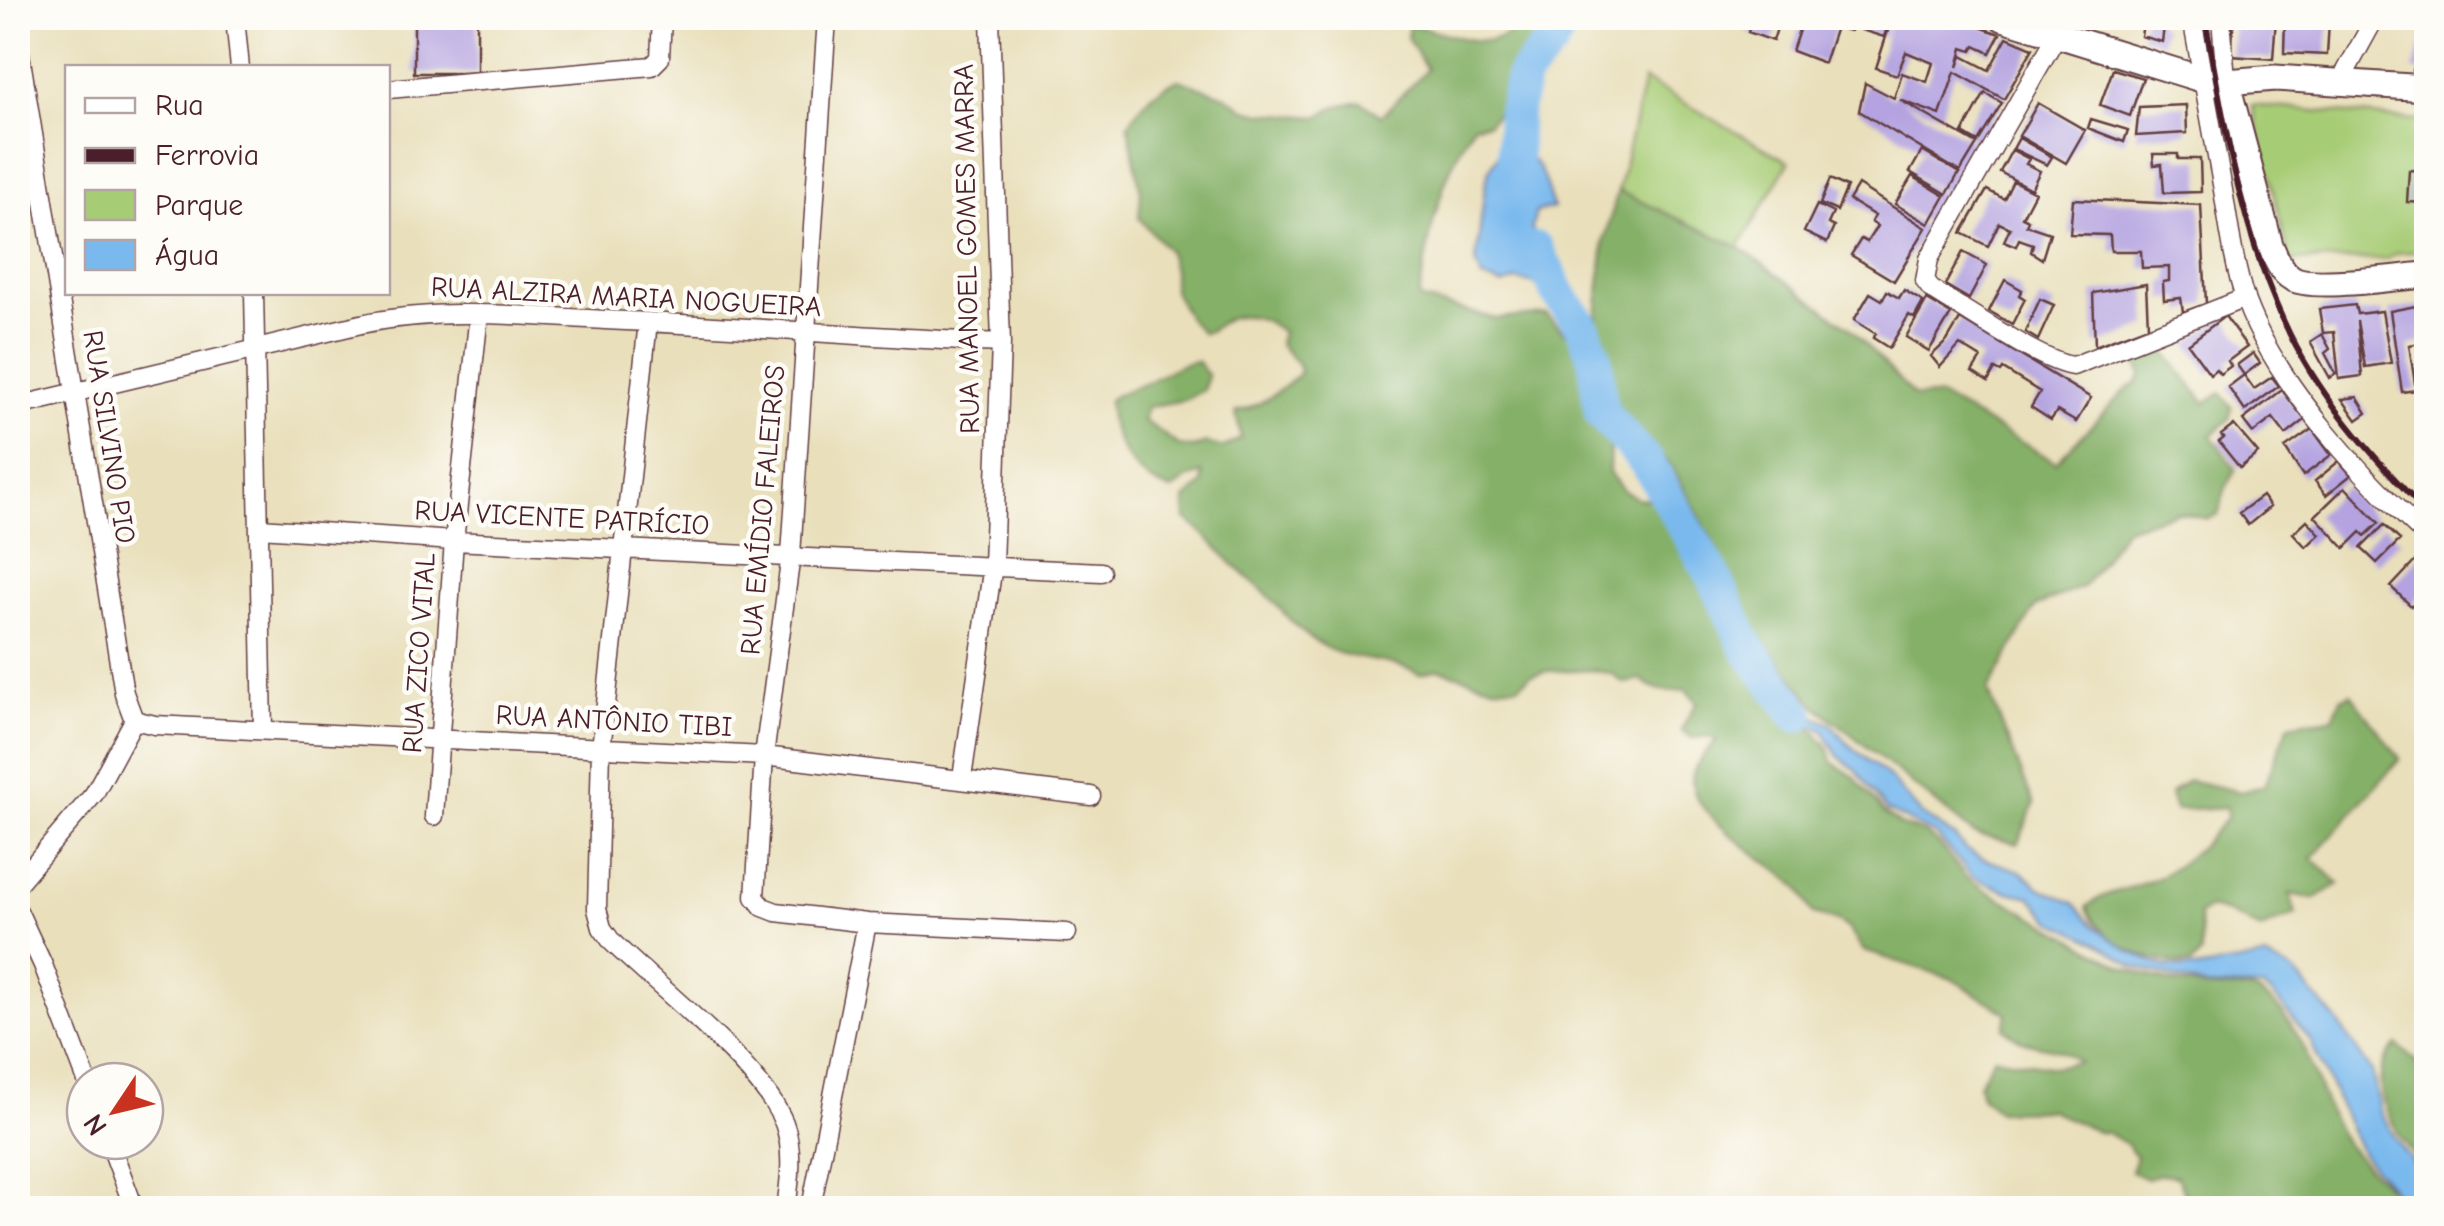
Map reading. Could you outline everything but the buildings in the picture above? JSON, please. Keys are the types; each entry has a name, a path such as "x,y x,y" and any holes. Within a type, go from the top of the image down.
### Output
{"main road":[{"path":"2004,18 2215,80 2341,80 2426,88"},
{"path":"2215,80 2270,245 2281,267 2293,279 2314,284 2426,275"}],"street":[{"path":"235,18 240,65"},
{"path":"390,89 652,66 660,58 662,18"},
{"name":"RUA EMÍDIO FALEIROS","path":"827,18 791,555 764,756 754,888 758,903 768,910 867,922"},
{"name":"RUA MANOEL GOMES MARRA","path":"962,778 993,564 1002,344 990,18"},
{"path":"2192,18 2215,80"},
{"path":"2221,18 2215,80 2235,260 2245,298 2278,361 2338,446 2426,536"},
{"path":"2341,80 2374,18"},
{"path":"2057,35 1929,260 1925,281 1931,289 2042,354 2062,365 2073,366 2245,298"},
{"name":"RUA SILVINO PIO","path":"18,42 58,238 73,392 124,693 134,720"},
{"path":"254,295 263,730"},
{"name":"RUA ALZIRA MARIA NOGUEIRA","path":"18,406 400,316 479,314 1002,344"},
{"name":"RUA ZICO VITAL","path":"434,816 454,542 479,314"},
{"path":"648,322 601,749 597,910 602,928 612,942 728,1051 754,1078 780,1116 786,1126 790,1154 786,1208"},
{"name":"RUA VICENTE PATRÍCIO","path":"260,528 454,542 1102,572"},
{"path":"18,883 94,794 134,720"},
{"name":"RUA ANTÔNIO TIBI","path":"134,720 154,726 764,756 1091,796"},
{"path":"18,911 80,1061"},
{"path":"810,1208 867,922 1067,933"},
{"path":"116,1161 134,1208"}],"green space":[{"path":"1520,18 1552,18 1541,41 1521,66 1507,102 1488,123 1473,125 1451,166 1426,253 1419,299 1497,319 1546,314 1574,337 1583,361 1590,418 1610,436 1609,473 1623,490 1649,499 1665,514 1705,584 1737,655 1764,679 1791,718 1813,730 1828,747 1832,762 1853,776 1884,813 1939,844 1966,877 2122,966 2183,984 2242,989 2264,996 2301,1042 2346,1143 2416,1208 2200,1208 2185,1194 2177,1176 2161,1174 2146,1179 2131,1171 2136,1157 2126,1144 2107,1133 2050,1110 1998,1111 1981,1096 1978,1084 1994,1057 2055,1067 2079,1062 2058,1050 2026,1042 2004,1029 2007,1013 1950,978 1864,951 1848,928 1813,914 1798,887 1731,835 1700,803 1693,787 1694,771 1716,740 1709,736 1692,738 1681,730 1697,702 1685,689 1662,690 1642,680 1623,683 1612,674 1594,670 1547,671 1531,675 1518,686 1494,686 1438,669 1419,674 1335,651 1301,630 1186,519 1185,499 1203,484 1202,473 1172,490 1146,477 1126,456 1113,428 1109,400 1122,392 1197,361 1208,376 1203,390 1184,400 1147,407 1143,420 1180,446 1194,448 1206,443 1222,448 1241,438 1236,412 1271,397 1300,373 1298,364 1279,344 1282,332 1269,323 1255,317 1232,317 1202,333 1189,319 1173,290 1168,251 1139,218 1141,193 1128,125 1144,104 1179,79 1262,113 1318,117 1338,106 1361,101 1381,116 1427,69 1407,38 1409,25 1485,41 1511,31"},
{"path":"1644,80 1789,162 1739,247 1618,191"},
{"path":"2252,105 2426,121 2426,251 2396,253 2387,259 2290,261"},
{"path":"1618,191 1739,247 1849,327 1915,397 1939,396 2056,462 2137,383 2142,374 2133,358 2160,345 2205,403 2221,392 2232,407 2229,419 2211,436 2236,469 2218,514 2208,519 2178,512 2125,528 2084,586 2035,607 1988,691 2034,804 2018,844 1973,833 1814,704 1760,637 1672,467 1613,401 1597,318 1604,241"},
{"path":"2351,694 2400,759 2312,858 2339,884 2314,899 2290,894 2296,914 2261,929 2209,908 2199,915 2201,954 2191,965 2145,956 2104,932 2087,907 2174,868 2226,819 2226,807 2175,810 2170,794 2188,780 2241,792 2264,786 2289,725 2333,717 2341,698"},
{"path":"2397,1045 2426,1069 2426,1172 2395,1127 2382,1093 2381,1076 2386,1060"}],"water":[{"path":"1509,148 1529,157 1544,178 1553,208 1536,212 1532,227 1534,243 1550,263 1556,288 1517,280 1502,285 1482,278 1476,262 1489,170 1500,152"},
{"path":"1769,675 1797,709 1831,724 1847,743 1889,777 1921,814 1955,837 1965,849 2021,871 2040,888 2074,903 2095,927 2131,952 2162,966 2195,969 2265,958 2293,971 2337,1021 2372,1072 2381,1114 2403,1150 2426,1177 2426,1208 2418,1208 2396,1193 2362,1154 2310,1040 2272,994 2263,988 2206,987 2134,966 2051,920 2031,897 1973,877 1937,836 1886,810 1856,770 1839,757 1823,730 1792,718"}],"waterway":[{"path":"1515,197 1514,115 1523,76 1552,42 1565,18"},
{"path":"1536,249 1560,296 1581,324 1595,358 1601,412 1648,464 1714,577 1747,647 1798,715"}],"railway":[{"path":"2205,18 2244,211 2284,322 2329,399 2426,512"}]}
